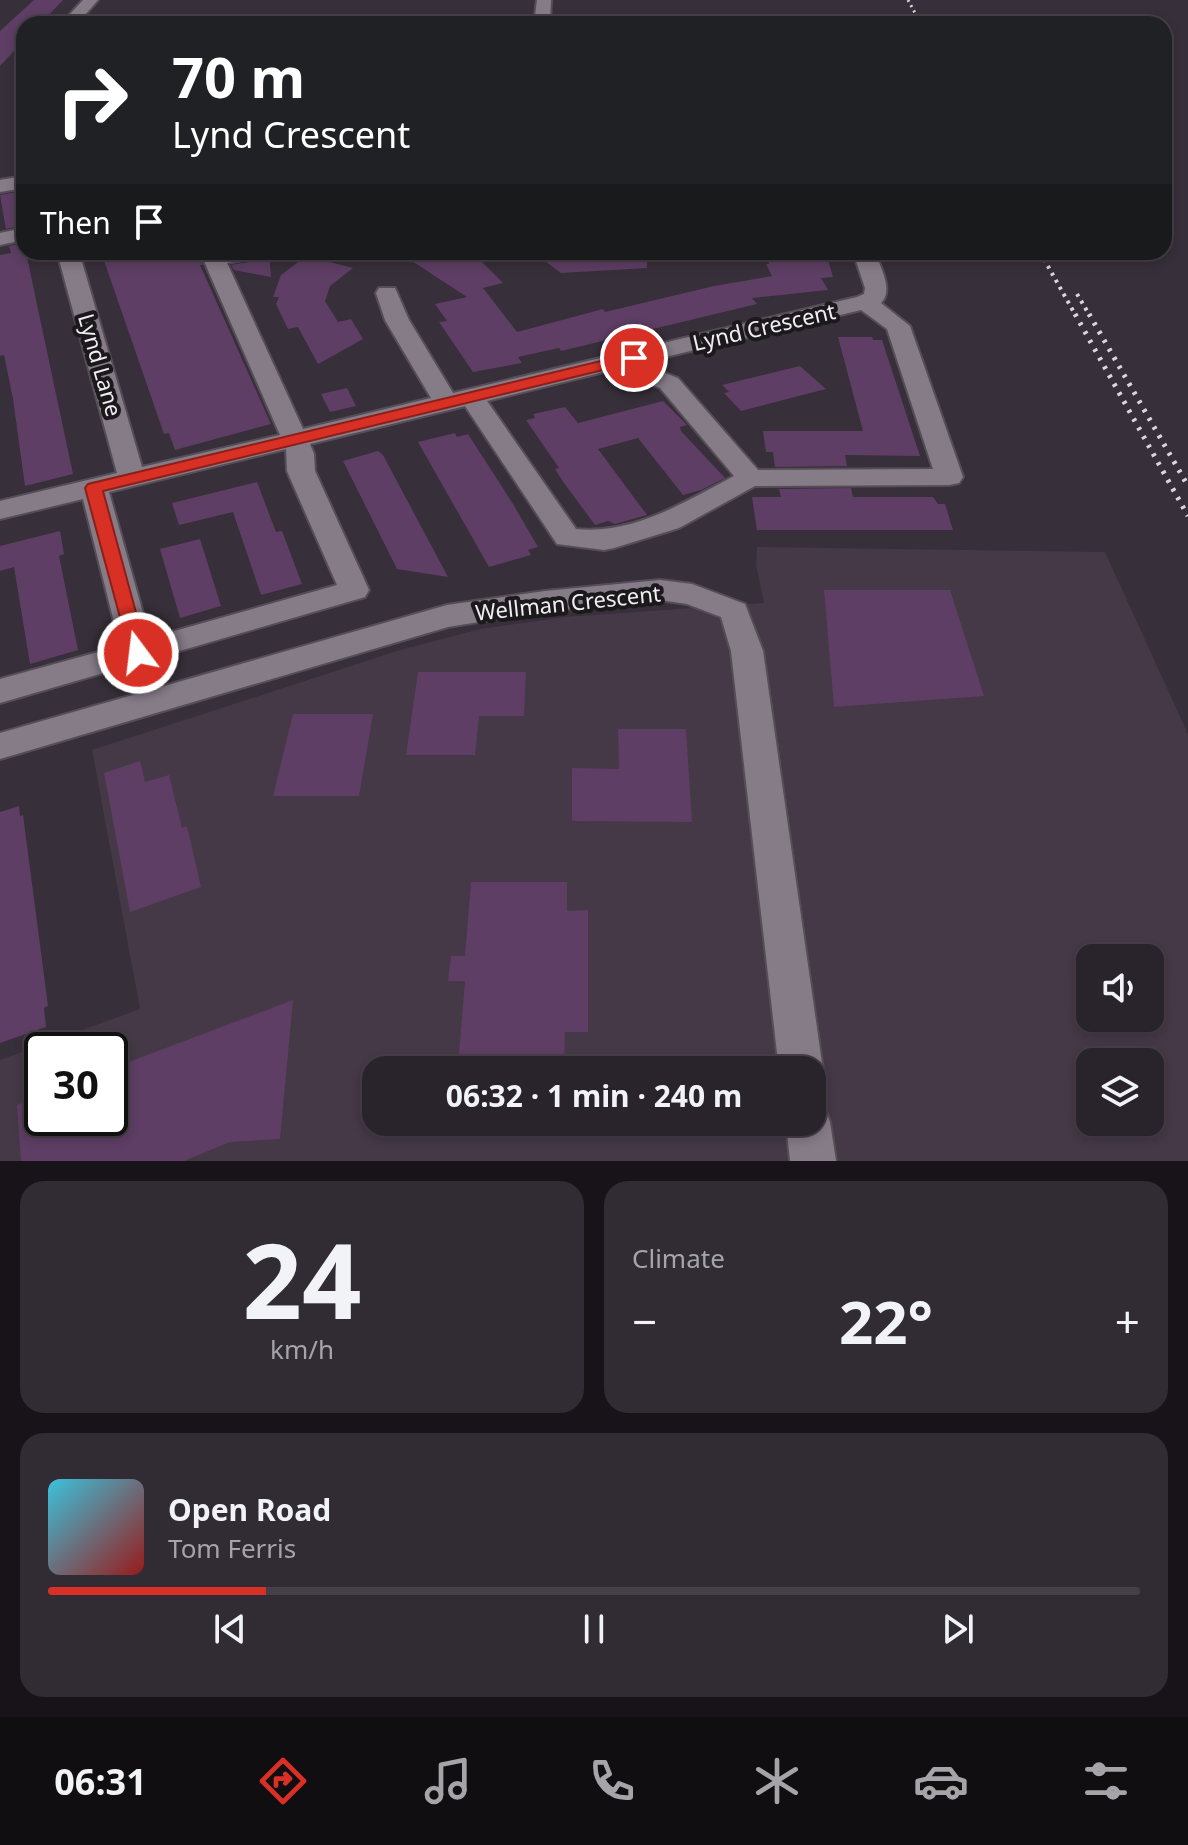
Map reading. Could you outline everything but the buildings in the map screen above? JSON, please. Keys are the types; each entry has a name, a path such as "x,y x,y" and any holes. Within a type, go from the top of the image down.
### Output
{"street":[{"path":"76,16 91,0"},
{"name":"Lynd Lane","path":"70,260 132,478"},
{"path":"0,691 354,590 301,471 301,454 295,439 214,260"},
{"name":"Lynd Crescent","path":"0,510 865,302 875,297 876,288 867,260"},
{"path":"387,293 397,320 567,537 604,541 669,522 750,478 949,477 898,326 865,302"},
{"path":"634,358 648,375 669,383 750,478"},
{"path":"94,488 138,653"},
{"name":"Wellman Crescent","path":"0,746 447,616 545,601 660,590 692,594 718,604 734,611 747,651 799,1056"},
{"path":"810,1136 813,1161"}],"shaded area":[{"path":"757,547 1105,552 1188,734 1188,1161 0,1161 0,1060 24,1051 24,1136 128,1136 128,1032 77,1032 140,1009 92,750 400,650 480,629 565,617 764,603 756,565"}],"railway":[{"path":"908,0 917,16"},
{"path":"1044,260 1076,316"},
{"path":"1077,294 1090,316"},
{"path":"1075,314 1188,516"},
{"path":"1089,314 1188,486"}],"route":[{"path":"138,653 94,488 634,358"}]}
